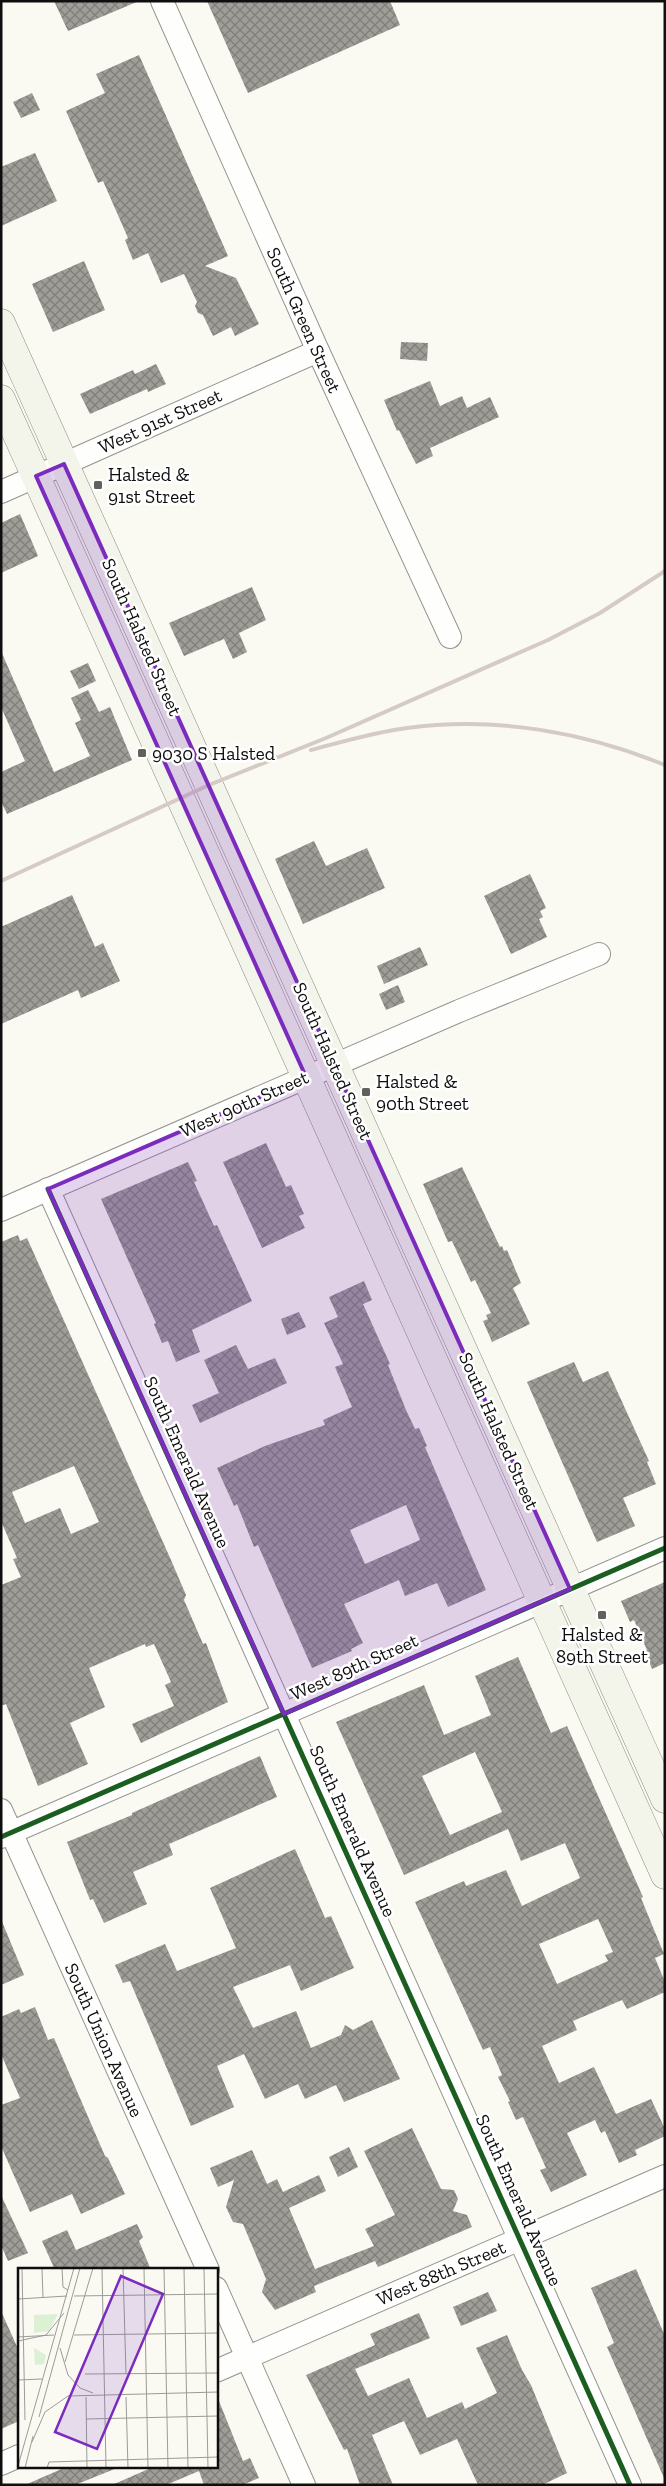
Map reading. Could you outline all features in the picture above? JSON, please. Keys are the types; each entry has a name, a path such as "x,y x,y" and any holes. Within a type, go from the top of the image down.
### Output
{"main road":[{"name":"South Halsted Street","path":"1,323 665,1799"},
{"name":"South Halsted Street","path":"1,400 665,1875"}],"street":[{"name":"South Green Street","path":"162,1 318,351 450,637"},
{"name":"West 91st Street","path":"1,492 318,351"},
{"name":"West 90th Street","path":"1,1210 334,1064 599,954"},
{"name":"South Emerald Avenue","path":"48,1190 630,2485"},
{"name":"West 89th Street","path":"6,1835 665,1548"},
{"name":"South Union Avenue","path":"1,1810 6,1835 207,2268"},
{"name":"West 88th Street","path":"218,2370 665,2176"},
{"path":"218,2292 304,2485"},
{"path":"1,2464 18,2456"}],"highlighted area":[{"path":"64,464 570,1589 284,1714 48,1189 306,1077 36,476"}],"building":[{"path":"54,1 139,1 68,31"},
{"path":"207,1 390,1 400,25 248,93"},
{"path":"139,55 228,256 205,266 236,278 259,324 235,336 231,327 213,336 203,315 198,313 195,306 197,302 184,274 161,283 148,253 133,260 125,240 128,238 103,181 98,183 66,111 105,93 96,74"},
{"path":"32,93 40,110 21,118 13,102"},
{"path":"35,153 57,201 1,226 1,167"},
{"path":"84,261 105,310 53,332 32,284"},
{"path":"401,342 428,343 427,361 400,359"},
{"path":"156,364 166,384 148,392 147,389 90,414 80,394 133,370 135,374"},
{"path":"430,381 440,406 462,396 467,408 490,397 499,417 430,448 433,456 416,464 399,430 397,431 384,400"},
{"path":"20,514 38,556 1,573 1,523"},
{"path":"252,587 266,620 239,633 247,652 233,659 224,639 184,656 169,623"},
{"path":"1,651 54,772 90,756 75,723 81,720 71,698 88,690 99,712 110,707 132,760 7,814 1,801 1,772 25,761 1,707"},
{"path":"88,663 96,681 79,689 70,671"},
{"path":"314,841 326,866 367,848 385,888 303,924 275,859"},
{"path":"530,874 546,908 540,911 543,917 539,919 547,937 511,954 484,896"},
{"path":"72,895 95,947 103,943 120,981 81,998 78,990 1,1024 1,927"},
{"path":"420,947 428,965 384,984 377,966"},
{"path":"398,985 405,1002 386,1010 379,994"},
{"path":"266,1143 286,1187 291,1185 304,1214 299,1216 305,1228 262,1248 223,1162"},
{"path":"188,1162 197,1181 194,1182 214,1226 217,1225 252,1301 192,1330 200,1352 176,1362 168,1341 162,1343 154,1324 156,1323 101,1199"},
{"path":"462,1167 500,1247 502,1246 504,1251 507,1250 521,1283 513,1288 530,1324 492,1342 483,1321 488,1319 486,1315 491,1313 475,1280 471,1282 452,1241 448,1242 423,1184"},
{"path":"18,1235 20,1241 27,1238 171,1560 186,1595 184,1600 203,1644 206,1643 228,1702 141,1743 132,1724 174,1706 165,1685 171,1682 154,1644 146,1647 145,1644 89,1668 105,1707 70,1723 88,1764 38,1786 6,1704 1,1706 1,1585 21,1577 13,1559 17,1558 1,1521 1,1242","holes":["74,1466 99,1522 71,1534 60,1508 25,1523 12,1492"]},
{"path":"364,1281 372,1300 363,1304 390,1364 388,1365 406,1410 415,1429 419,1428 427,1446 425,1447 486,1590 448,1607 437,1583 405,1596 399,1580 344,1604 363,1643 351,1649 352,1651 312,1668 258,1545 254,1547 237,1504 234,1506 217,1468 265,1446 325,1425 323,1420 352,1407 335,1367 343,1364 324,1323 338,1317 329,1297","holes":["406,1505 420,1540 365,1564 350,1530"]},
{"path":"299,1312 306,1327 287,1335 281,1319"},
{"path":"236,1345 248,1369 275,1358 287,1383 200,1423 192,1405 219,1393 204,1360"},
{"path":"574,1362 583,1382 608,1371 649,1461 647,1462 656,1484 623,1498 635,1526 597,1542 527,1382"},
{"path":"665,1582 665,1663 652,1669 645,1651 647,1650 634,1620 630,1622 621,1601"},
{"path":"518,1657 551,1733 567,1726 643,1897 641,1898 664,1954 655,1958 665,1982 665,1992 627,2009 622,2000 573,2021 577,2030 542,2046 559,2083 594,2067 616,2114 651,2099 665,2129 665,2136 635,2150 637,2155 619,2163 605,2131 601,2133 595,2120 567,2133 587,2175 551,2192 540,2170 546,2168 523,2117 516,2120 508,2102 510,2101 498,2077 502,2075 490,2047 483,2050 415,1902 464,1881 466,1886 506,1870 522,1906 580,1878 565,1843 521,1861 508,1829 404,1875 336,1722 424,1685 444,1735 491,1715 475,1676","holes":["475,1752 502,1812 450,1835 422,1776","598,1919 613,1952 605,1955 608,1961 557,1984 539,1944"]},
{"path":"260,1756 277,1797 169,1844 173,1855 133,1872 147,1904 104,1923 93,1899 90,1900 67,1842 132,1815 132,1813"},
{"path":"295,1849 325,1918 331,1916 354,1968 301,1991 290,1965 233,1987 253,2028 296,2011 311,2048 341,2035 345,2025 353,2030 372,2020 400,2079 344,2102 336,2085 305,2099 298,2084 265,2099 244,2054 217,2066 234,2107 191,2126 130,1981 123,1983 115,1965 165,1944 177,1971 236,1948 210,1888"},
{"path":"1,1919 24,1975 1,1985"},
{"path":"35,2007 48,2040 54,2038 105,2156 108,2158 125,2194 81,2214 72,2194 30,2212 1,2146 1,2105 20,2098 1,2054 1,2017 19,2009 21,2013"},
{"path":"412,2128 441,2189 454,2190 458,2199 453,2211 467,2215 472,2227 378,2267 375,2261 314,2286 316,2292 275,2310 262,2292 266,2279 243,2224 233,2222 226,2207 234,2180 218,2187 210,2168 252,2150 267,2184 277,2179 283,2192 319,2175 326,2191 289,2208 315,2269 374,2246 365,2229 395,2215 364,2151"},
{"path":"349,2147 358,2167 338,2177 329,2157"},
{"path":"1,2195 28,2253 8,2261 1,2245"},
{"path":"137,2224 143,2237 139,2241 150,2268 54,2268 42,2241 67,2230 76,2250"},
{"path":"636,2269 665,2336 664,2478 607,2347 614,2343 591,2288"},
{"path":"488,2292 497,2311 461,2326 453,2307"},
{"path":"1,2311 18,2349 18,2421 1,2429"},
{"path":"419,2313 430,2338 355,2369 368,2396 409,2378 427,2418 462,2402 465,2409 497,2393 476,2348 507,2335 522,2370 531,2385 567,2473 542,2485 478,2485 457,2439 420,2455 404,2421 372,2435 393,2485 360,2485 347,2449 344,2450 306,2375 375,2345 370,2334"},
{"path":"218,2398 243,2461 250,2458 259,2478 242,2485 204,2485 199,2471 166,2485 112,2485 151,2468 218,2468"},
{"path":"64,2468 117,2468 75,2485 25,2485"}],"railway":[{"path":"1,881 209,785 326,738 548,640 600,613 665,571"},
{"path":"311,750 407,728 473,724 539,730 571,736 634,753 665,765"}],"cycle path":[{"path":"48,1189 630,2485"},
{"path":"1,1837 665,1548"}],"place":[{"name":"Halsted & 91st Street","path":"98,485"},
{"name":"9030 S Halsted","path":"142,753"},
{"name":"Halsted & 90th Street","path":"366,1092"},
{"name":"Halsted & 89th Street","path":"602,1615"}]}
